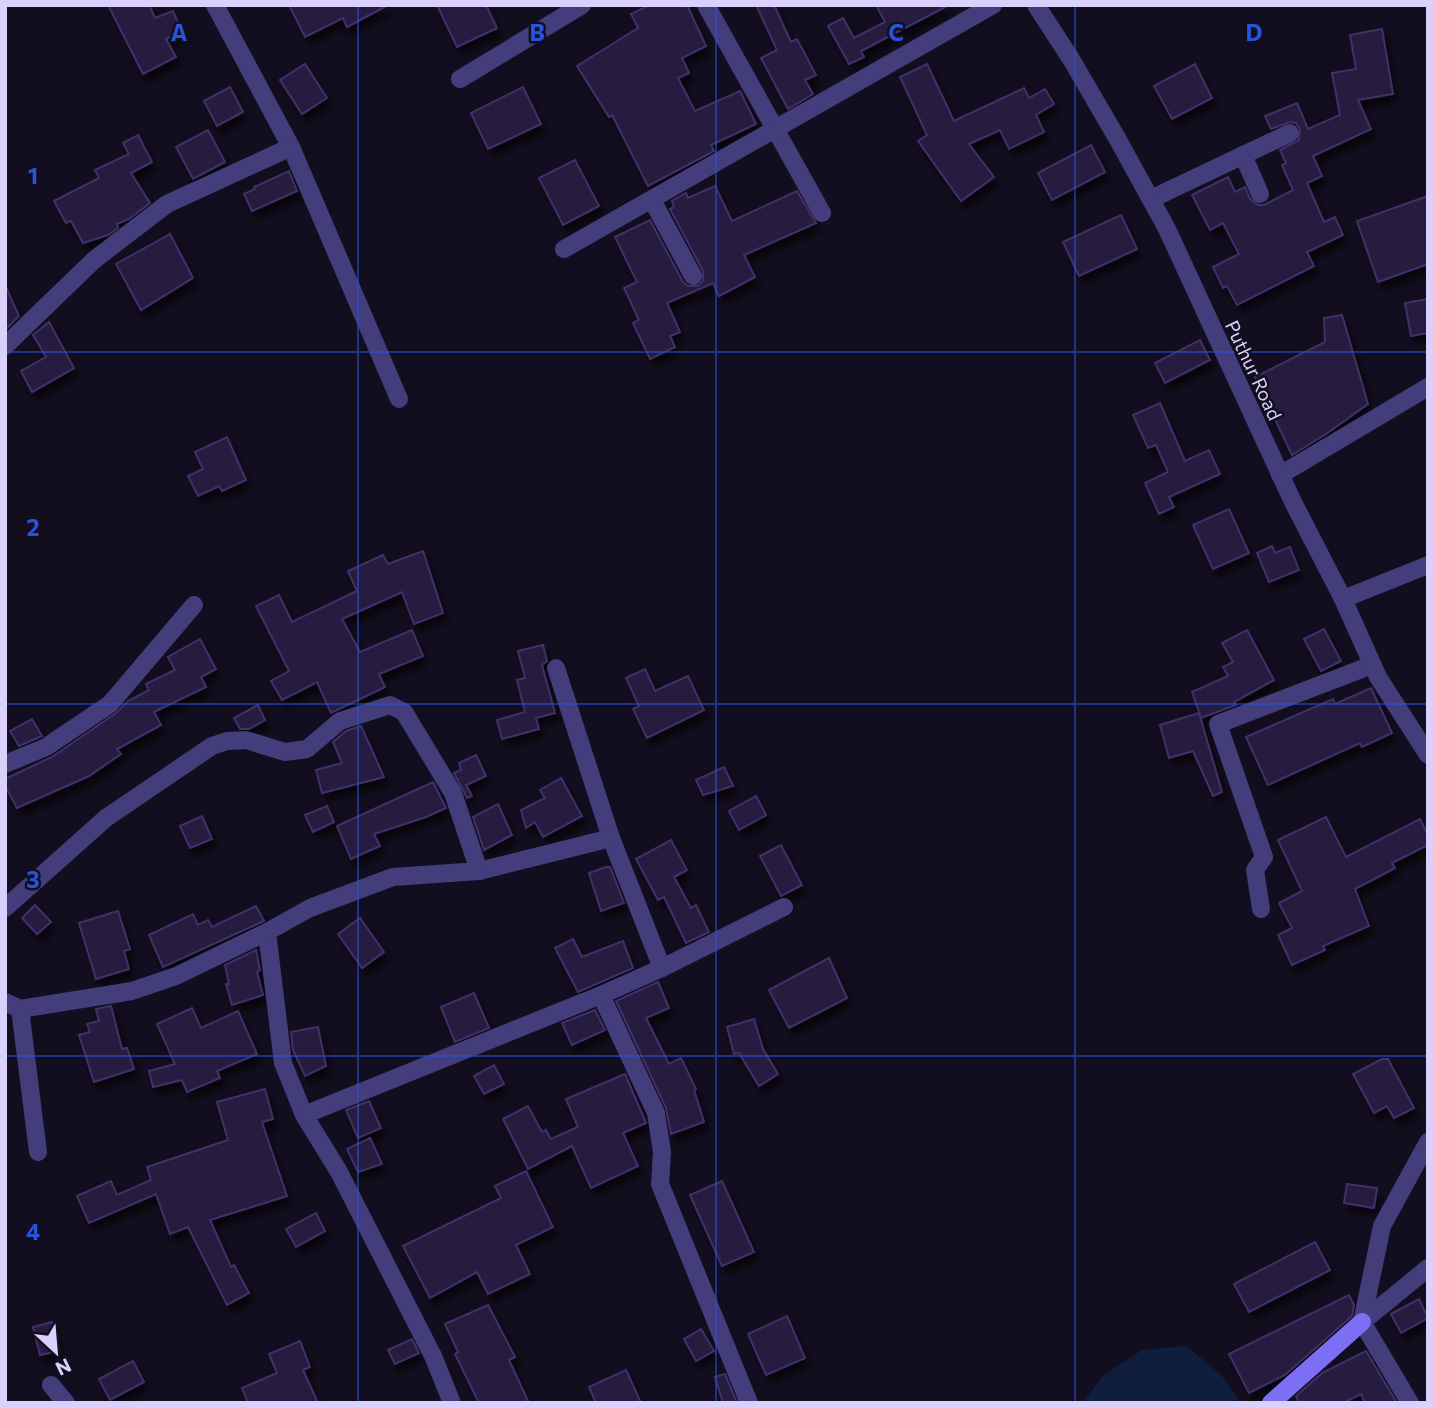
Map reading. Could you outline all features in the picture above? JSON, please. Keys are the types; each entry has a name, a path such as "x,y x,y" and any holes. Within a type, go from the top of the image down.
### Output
{"main road":[{"path":"1271,1403 1362,1322"}],"street":[{"path":"215,5 291,147 399,399"},
{"path":"460,79 582,5"},
{"path":"706,5 822,213"},
{"path":"564,248 993,5"},
{"name":"Puthur Road","path":"1036,5 1071,59 1167,229 1280,475 1343,599 1372,665 1428,755"},
{"path":"1151,199 1290,134"},
{"path":"5,346 94,260 167,204 291,147"},
{"path":"1243,155 1261,194"},
{"path":"652,200 693,276"},
{"path":"1280,475 1428,387"},
{"path":"1343,599 1428,565"},
{"path":"5,764 46,747 110,704 194,605"},
{"path":"1261,909 1255,870 1265,857 1218,724 1372,665"},
{"path":"556,668 611,838 662,968"},
{"path":"5,908 106,818 212,747 227,741 246,740 285,752 307,749 340,721 390,705 404,712 453,793 478,871"},
{"path":"38,1152 13,1005 132,991 176,976 310,908 393,877 478,871 611,838"},
{"path":"303,1115 601,995 662,968 784,907"},
{"path":"267,932 283,1063 303,1115 339,1172 433,1356 452,1403"},
{"path":"601,995 656,1112 662,1152 660,1184 749,1403"},
{"path":"1410,1403 1362,1322 1382,1226 1428,1142"},
{"path":"1362,1322 1420,1284 1428,1268"},
{"path":"51,1385 66,1403"}],"water":[{"path":"1187,1346 1222,1376 1238,1398 1237,1403 1082,1403 1104,1375 1142,1350"}],"building":[{"path":"108,5 149,5 155,18 173,11 182,32 166,39 176,57 143,74"},
{"path":"289,5 388,5 347,27 343,18 305,37"},
{"path":"437,5 486,5 497,28 457,47"},
{"path":"650,5 687,5 706,46 682,58 689,73 678,78 695,111 740,91 756,124 711,145 714,151 648,186 612,115 609,117 577,66 638,28 631,14"},
{"path":"756,5 774,5 791,42 797,39 816,75 805,80 813,94 788,109 761,58 777,50"},
{"path":"876,5 949,5 861,51 864,57 849,64 828,26 843,18 854,38 885,22"},
{"path":"1382,29 1393,94 1358,100 1371,129 1313,156 1322,176 1307,183 1324,222 1335,217 1343,235 1307,252 1314,266 1237,305 1227,286 1223,288 1213,267 1239,254 1223,223 1210,230 1192,195 1228,177 1235,192 1245,187 1250,199 1258,205 1264,205 1293,190 1282,165 1286,163 1280,150 1299,140 1300,129 1296,123 1290,122 1271,129 1265,116 1297,103 1308,129 1340,115 1332,73 1356,69 1350,35"},
{"path":"305,64 327,98 302,114 280,80"},
{"path":"927,64 954,121 1024,88 1029,98 1045,89 1054,104 1036,115 1044,132 1009,149 1000,130 969,144 994,177 961,201 918,141 927,135 900,77"},
{"path":"1195,64 1212,98 1172,119 1154,86"},
{"path":"230,87 243,112 217,126 204,101"},
{"path":"523,87 541,124 488,149 471,113"},
{"path":"208,130 225,162 193,179 176,147"},
{"path":"138,135 152,162 131,173 150,203 129,219 117,224 118,228 108,235 83,243 71,221 66,223 54,201 99,178 95,170 129,154 123,143"},
{"path":"1091,145 1105,172 1052,200 1038,173"},
{"path":"575,160 599,206 563,225 539,178"},
{"path":"289,171 297,191 252,211 244,194"},
{"path":"715,186 732,221 797,191 816,223 744,255 755,277 719,296 713,283 667,303 680,332 670,336 675,347 650,359 633,323 639,320 624,288 637,282 615,237 650,220 683,282 688,286 698,286 703,281 703,271 670,209 674,207 672,201 686,193 688,198"},
{"path":"1428,196 1428,264 1378,282 1357,221"},
{"path":"1121,215 1137,249 1079,276 1063,242"},
{"path":"170,234 193,278 141,310 116,264"},
{"path":"5,285 19,316 5,330"},
{"path":"1428,299 1428,333 1411,336 1405,303"},
{"path":"1342,315 1368,404 1292,455 1255,377 1325,342 1324,318"},
{"path":"49,322 74,368 32,392 21,371 46,357 33,335"},
{"path":"1200,340 1210,360 1165,383 1155,363"},
{"path":"1160,403 1185,461 1209,450 1220,474 1169,497 1174,507 1159,514 1145,483 1168,472 1156,445 1148,448 1133,415"},
{"path":"227,437 246,480 222,491 219,486 198,496 188,476 203,469 195,452"},
{"path":"1229,509 1249,553 1213,569 1193,525"},
{"path":"1272,546 1275,553 1290,547 1299,570 1269,582 1257,553"},
{"path":"423,551 443,613 414,624 402,592 342,619 360,652 412,630 423,656 379,674 385,687 331,713 317,682 282,700 271,681 289,671 256,606 279,595 292,622 357,591 348,571 383,555 388,564"},
{"path":"1324,629 1341,661 1321,671 1304,639"},
{"path":"1247,630 1274,680 1234,702 1236,705 1201,718 1192,692 1228,676 1223,667 1233,662 1222,643"},
{"path":"200,639 216,669 201,677 206,687 154,712 161,725 117,749 121,754 89,776 17,808 5,786 5,779 52,757 116,713 128,701 149,690 146,684 175,670 168,657"},
{"path":"543,645 547,661 542,665 555,713 536,718 539,729 502,739 497,720 525,712 517,680 525,678 518,651"},
{"path":"645,669 655,691 688,676 704,710 647,738 633,709 639,706 626,678"},
{"path":"1371,688 1392,733 1362,747 1360,743 1268,785 1246,737 1333,699 1335,704"},
{"path":"258,705 265,720 249,729 240,729 234,718"},
{"path":"1199,713 1222,792 1213,796 1193,751 1169,758 1160,725"},
{"path":"32,719 42,736 19,746 10,731"},
{"path":"361,726 384,777 322,793 316,770 342,763 333,742 346,731"},
{"path":"476,755 486,776 466,785 472,796 467,798 454,773 461,770 459,763"},
{"path":"724,767 733,786 703,795 696,780"},
{"path":"561,778 582,816 543,837 535,822 526,828 521,810 545,798 540,790"},
{"path":"433,782 446,808 374,834 380,846 351,859 337,826"},
{"path":"756,796 766,815 739,830 729,811"},
{"path":"498,804 512,835 484,850 473,817"},
{"path":"327,806 334,822 313,832 305,815"},
{"path":"202,816 212,839 190,848 180,826"},
{"path":"1326,817 1346,857 1420,819 1428,835 1428,845 1392,863 1395,868 1355,889 1369,926 1323,946 1325,950 1292,965 1278,935 1292,928 1279,903 1302,891 1278,840"},
{"path":"671,840 687,870 674,877 691,908 696,905 709,932 686,943 664,897 658,900 636,859"},
{"path":"781,845 802,885 781,896 760,856"},
{"path":"610,867 624,903 601,911 589,873"},
{"path":"35,905 51,922 37,934 22,918"},
{"path":"256,906 264,921 163,967 149,935 193,914 198,925 208,920 212,927"},
{"path":"118,911 130,949 124,951 129,969 96,979 79,923"},
{"path":"360,918 384,952 362,968 338,934"},
{"path":"573,939 582,957 623,941 633,968 578,992 555,948"},
{"path":"256,950 260,970 257,972 263,995 232,1005 226,984 229,984 225,965"},
{"path":"829,958 847,998 789,1028 769,990"},
{"path":"658,982 669,1008 646,1018 669,1064 681,1058 696,1089 694,1090 704,1122 671,1134 666,1108 616,1001"},
{"path":"474,993 489,1028 455,1042 441,1007"},
{"path":"111,1006 122,1049 127,1048 134,1069 94,1082 79,1035 90,1032 87,1024 99,1021 96,1009"},
{"path":"192,1008 201,1028 238,1011 257,1054 217,1071 220,1078 187,1092 182,1080 153,1087 149,1071 175,1064 157,1024"},
{"path":"595,1010 605,1030 572,1045 562,1023"},
{"path":"754,1019 763,1049 778,1074 759,1086 739,1053 734,1054 727,1027"},
{"path":"318,1027 326,1066 305,1076 293,1050 291,1032"},
{"path":"1382,1059 1388,1059 1414,1108 1394,1118 1387,1106 1374,1113 1353,1074"},
{"path":"494,1065 504,1084 484,1094 474,1076"},
{"path":"625,1074 646,1123 623,1133 638,1166 591,1188 572,1146 528,1169 503,1119 528,1106 542,1132 546,1130 551,1139 578,1127 566,1099"},
{"path":"265,1089 273,1119 262,1122 287,1196 210,1220 231,1267 234,1265 249,1293 227,1305 188,1227 170,1234 156,1194 89,1223 77,1196 111,1181 117,1195 151,1180 147,1167 228,1140 217,1102"},
{"path":"369,1101 381,1128 358,1138 346,1110"},
{"path":"370,1138 382,1164 358,1172 347,1149"},
{"path":"526,1171 553,1227 516,1245 530,1274 488,1294 477,1272 430,1298 403,1246 501,1198 495,1186"},
{"path":"722,1181 754,1252 722,1266 690,1195"},
{"path":"1347,1184 1377,1188 1374,1208 1344,1203"},
{"path":"316,1213 325,1231 296,1247 286,1229"},
{"path":"1315,1242 1330,1270 1249,1312 1234,1284"},
{"path":"1349,1295 1354,1305 1352,1316 1285,1375 1249,1393 1229,1354"},
{"path":"1419,1299 1428,1318 1401,1333 1391,1314"},
{"path":"488,1305 515,1357 509,1360 529,1403 479,1403 455,1354 458,1352 445,1324"},
{"path":"787,1316 805,1358 766,1375 748,1334"},
{"path":"52,1322 59,1351 40,1355 33,1327"},
{"path":"701,1329 714,1351 696,1361 684,1339"},
{"path":"412,1339 419,1353 395,1364 388,1350"},
{"path":"300,1341 310,1367 303,1370 318,1403 248,1403 242,1388 277,1373 269,1354"},
{"path":"1366,1351 1397,1403 1365,1403 1361,1394 1343,1403 1299,1403 1296,1396 1322,1373"},
{"path":"133,1361 144,1382 110,1400 99,1379"},
{"path":"626,1370 641,1403 596,1403 589,1387"},
{"path":"725,1374 737,1403 723,1403 715,1377"}]}
